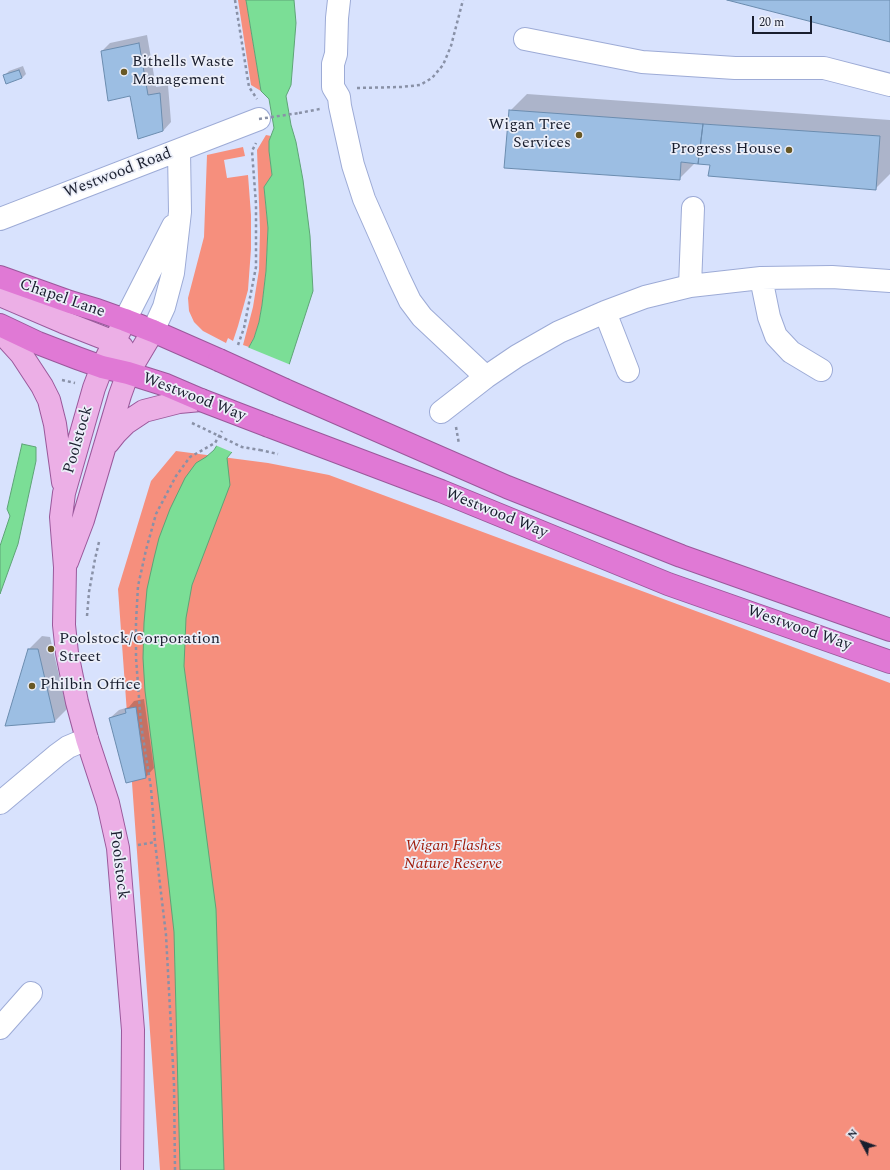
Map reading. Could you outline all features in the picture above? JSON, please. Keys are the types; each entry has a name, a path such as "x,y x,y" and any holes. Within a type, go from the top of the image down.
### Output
{"highway":[{"name":"Chapel Lane","path":"0,278 125,320"},
{"name":"Westwood Way","path":"125,320 507,487 680,556 890,630"},
{"path":"0,325 38,344 102,367"},
{"name":"Westwood Way","path":"102,367 128,373 166,385 201,400 441,491 668,584 890,662"}],"main road":[{"path":"0,295 114,342 122,347 127,355 129,365 128,373"},
{"name":"Poolstock","path":"125,320 102,367 89,404 64,493 61,517 65,567 64,626 72,678 87,739 108,802 118,848 133,1030 132,1170"},
{"path":"0,331 21,354 42,386 49,400 55,424 64,493"},
{"name":"Poolstock","path":"65,567 83,520 102,453 128,373 152,331"},
{"path":"102,453 108,443 126,423 144,411 179,402 201,400"}],"street":[{"path":"339,0 336,54 333,64 333,87 348,93 340,106 353,165 364,198 410,301 422,317 486,377"},
{"path":"525,39 642,62 735,68 824,68 890,85"},
{"path":"179,151 262,118"},
{"name":"Westwood Road","path":"0,219 179,151 180,212 173,274 164,306 152,331"},
{"path":"690,286 693,208"},
{"name":"Westwood Road","path":"125,320 180,212"},
{"path":"441,412 486,377 517,356 559,332 646,297 690,286 760,278 832,277 890,281"},
{"path":"760,278 769,317 776,336 791,352 821,370"},
{"path":"606,312 628,371"},
{"path":"0,803 57,755 68,747 87,739"},
{"path":"0,1028 30,993"}],"path":[{"path":"235,0 249,88 262,118 252,151 256,204 256,267 244,328 237,348"},
{"path":"348,93 420,84 432,78 443,65 451,46 463,0"},
{"path":"262,118 299,112"},
{"path":"192,423 242,447 260,450"},
{"path":"175,1170 174,1084 166,935 155,842 151,788 141,724 136,658 138,586 156,514 176,476 190,457 214,443 222,430"},
{"path":"86,622 90,586 100,536"}],"green space":[{"path":"238,0 246,0 261,91 251,85"},
{"path":"266,135 271,136 269,141 269,151 272,175 264,187 268,228 266,271 259,322 254,338 249,347 243,345 253,307 259,270 260,230 257,150"},
{"path":"243,147 245,156 224,160 227,178 248,175 251,215 251,249 248,290 233,341 228,338 226,343 203,331 194,322 189,311 188,298 204,237 207,155"},
{"name":"Wigan Flashes Nature Reserve","path":"176,451 268,463 329,475 890,683 890,1170 160,1170 118,589 151,481"}],"shaded area":[{"path":"246,0 294,0 296,23 291,85 286,96 303,180 310,236 313,291 288,368 260,418 227,458 230,485 192,585 186,618 184,666 216,909 224,1170 180,1170 174,932 145,691 143,658 144,623 147,589 159,538 170,509 185,478 196,463 214,450 235,416 249,347 254,338 259,322 262,305 266,271 268,228 264,187 272,175 269,141 274,128 269,99 261,91"},
{"path":"22,444 36,447 36,461 18,544 0,594 0,546 10,516 7,509"}],"pier":[{"path":"247,347 291,365 261,419 234,453 215,445 233,415 230,404"}],"building":[{"path":"727,0 890,0 890,42"},
{"name":"Bithells Waste Management","path":"139,43 148,95 160,93 163,131 138,139 130,96 108,101 101,51"},
{"path":"19,70 22,78 6,84 3,75"},
{"path":"509,110 703,124 698,164 681,162 680,180 504,168"},
{"name":"Progress House","path":"703,124 880,136 876,190 708,176 710,165 698,164"},
{"name":"Philbin Office","path":"28,649 38,649 55,722 5,726"},
{"path":"136,707 146,778 126,783 109,718 126,713 125,709"}],"place":[{"name":"Bithells Waste Management","path":"124,72"},
{"name":"Wigan Tree Services","path":"579,135"},
{"name":"Progress House","path":"789,150"},
{"name":"Poolstock/Corporation Street","path":"51,649"},
{"name":"Philbin Office","path":"32,686"}]}
